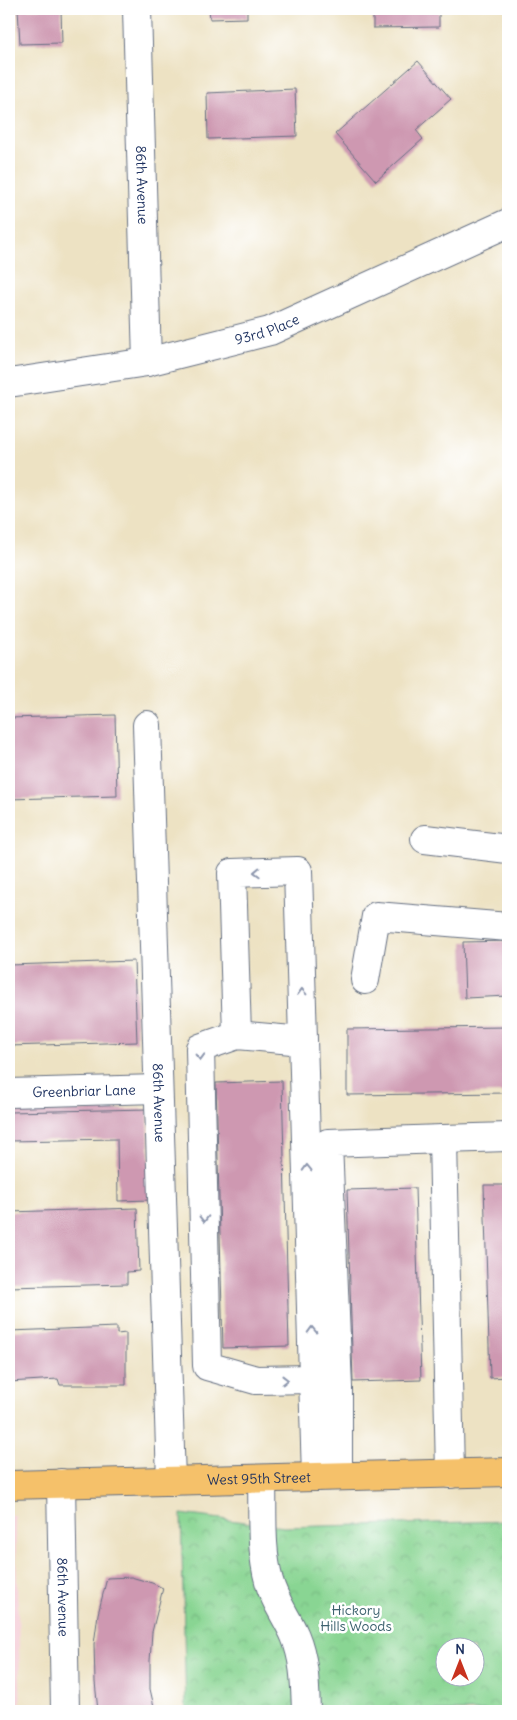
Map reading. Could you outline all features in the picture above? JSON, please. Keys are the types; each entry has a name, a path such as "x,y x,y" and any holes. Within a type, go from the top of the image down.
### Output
{"main road":[{"name":"West 95th Street","path":"9,1485 508,1472"}],"street":[{"name":"86th Avenue","path":"137,9 147,362"},
{"name":"93rd Place","path":"9,383 147,362 270,331 508,223"},
{"name":"86th Avenue","path":"147,724 171,1481"},
{"path":"425,839 508,849"},
{"path":"237,1035 232,873 298,871 314,1379 327,1477"},
{"path":"365,980 376,916 508,927"},
{"path":"303,1041 237,1035 200,1048 207,1366 256,1380 314,1379"},
{"name":"Greenbriar Lane","path":"9,1093 158,1089"},
{"path":"327,1477 338,1387 328,1143 508,1137"},
{"path":"443,1140 450,1474"},
{"path":"262,1479 265,1558 269,1581 275,1598 295,1636 302,1657 306,1711"},
{"name":"86th Avenue","path":"61,1483 65,1711"}],"shaded area":[{"path":"9,1516 15,1516 21,1711 9,1711"}],"green space":[{"name":"Hickory Hills Woods","path":"181,1514 284,1527 508,1521 508,1711 186,1711"}],"building":[{"path":"18,9 61,9 62,43 20,44"},
{"path":"209,9 247,9 247,18 210,19"},
{"path":"373,9 439,9 439,27 373,28"},
{"path":"418,61 451,99 416,130 423,139 376,181 335,134"},
{"path":"295,89 297,136 208,139 207,93"},
{"path":"115,715 117,796 9,799 9,718"},
{"path":"508,941 508,996 465,998 463,942"},
{"path":"134,961 137,1042 9,1046 9,965"},
{"path":"508,1027 508,1093 347,1095 347,1029"},
{"path":"282,1081 289,1346 223,1348 216,1083"},
{"path":"148,1109 150,1200 118,1201 117,1139 9,1141 9,1112"},
{"path":"484,1185 508,1185 508,1377 490,1378"},
{"path":"415,1188 421,1380 353,1382 347,1190"},
{"path":"137,1208 139,1271 127,1272 127,1284 9,1287 9,1212"},
{"path":"117,1327 117,1334 126,1333 126,1385 60,1385 58,1379 9,1382 9,1331"},
{"path":"131,1577 163,1588 152,1632 150,1661 150,1689 155,1711 98,1711 94,1644 98,1614 107,1578"}]}
